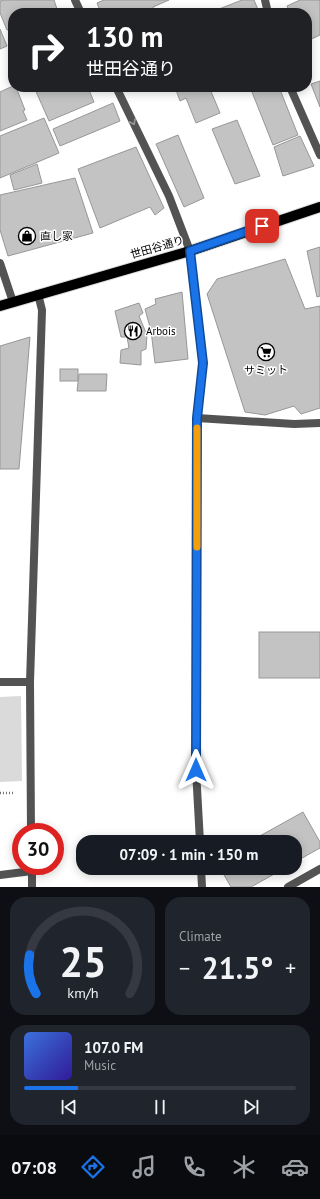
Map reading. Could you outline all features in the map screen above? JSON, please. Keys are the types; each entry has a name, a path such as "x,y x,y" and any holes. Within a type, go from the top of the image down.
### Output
{"main road":[{"name":"世田谷通り","path":"0,306 190,251 320,207"}],"street":[{"path":"118,92 169,196 190,251 203,363 197,418 196,770 200,835"},
{"path":"291,92 320,155"},
{"path":"0,263 13,302"},
{"path":"31,823 30,682 42,310 38,294"},
{"path":"197,418 294,424 320,424"},
{"path":"0,682 30,682"},
{"path":"288,887 320,869"},
{"path":"0,875 12,873"},
{"path":"32,875 32,887"},
{"path":"201,875 202,887"}],"shaded area":[{"path":"21,696 22,781 0,782 0,697"}],"building":[{"path":"54,0 57,8 8,8 7,30 0,13 0,1"},
{"path":"104,0 169,0 153,8 99,8 97,3"},
{"path":"242,0 254,0 257,8 222,8"},
{"path":"300,0 320,0 320,35 312,39 312,8 288,8 287,6"},
{"path":"0,29 7,46 0,49"},
{"path":"320,81 320,107 312,87 312,84"},
{"path":"8,88 8,92 18,92 27,120 0,131 0,92"},
{"path":"36,92 90,92 94,102 49,121"},
{"path":"177,92 211,92 220,113 196,123 186,98 180,101"},
{"path":"252,92 281,92 298,135 273,145"},
{"path":"113,103 120,121 60,146 53,129"},
{"path":"44,118 59,153 0,178 0,136"},
{"path":"237,120 260,176 235,184 212,129"},
{"path":"178,135 204,198 184,207 156,144"},
{"path":"300,136 314,166 283,176 274,147"},
{"path":"136,147 164,208 155,215 150,207 100,228 78,169"},
{"path":"37,164 42,183 14,190 10,175"},
{"path":"75,178 93,233 8,256 0,230 0,195"},
{"path":"320,247 320,296 317,297 307,251"},
{"path":"285,259 305,309 320,306 320,408 301,414 294,406 265,415 245,412 207,294 217,279"},
{"path":"182,292 188,359 155,363 151,331 145,309 156,304 155,299"},
{"path":"139,303 143,313 139,316 147,335 146,349 141,351 141,365 120,363 121,350 129,348 127,337 121,337 115,311"},
{"path":"30,337 19,469 0,469 0,346"},
{"path":"60,369 78,369 78,381 60,381"},
{"path":"79,374 107,374 106,391 77,391"},
{"path":"259,632 320,632 320,678 259,678"},
{"path":"303,812 320,842 320,848 302,858 302,835 262,835"},
{"path":"224,875 272,875 251,887 231,887"}],"slow traffic":[{"path":"197,428 197,547"}],"place":[{"name":"直し家","path":"27,236"},
{"name":"Arbois","path":"133,331"},
{"name":"サミット","path":"266,352"}],"route":[{"path":"196,770 197,418 203,363 190,251 262,226"}]}
